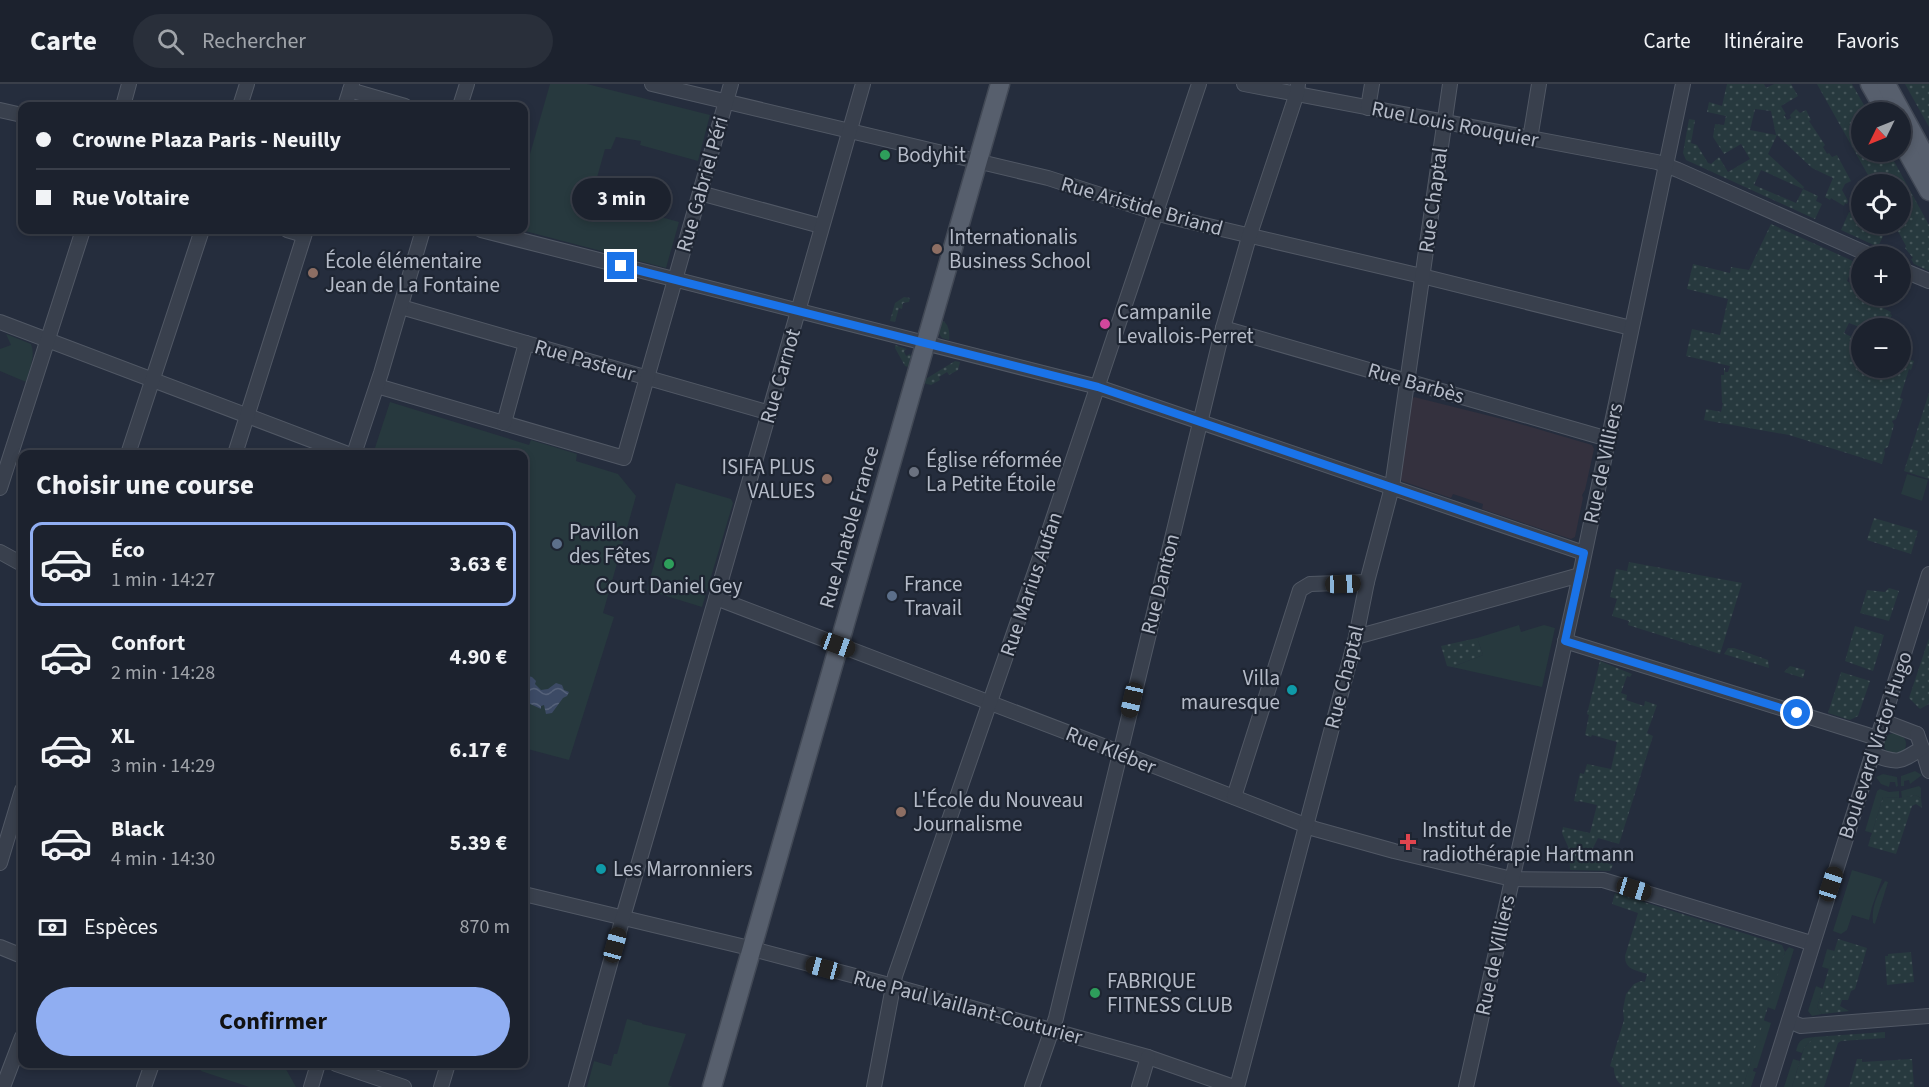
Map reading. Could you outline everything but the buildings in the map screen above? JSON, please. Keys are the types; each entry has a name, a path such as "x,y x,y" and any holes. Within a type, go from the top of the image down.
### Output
{"main road":[{"name":"Rue Anatole France","path":"712,1087 1000,84"},
{"path":"1870,84 1880,102"},
{"path":"1886,84 1929,163"},
{"path":"1911,159 1929,191"}],"street":[{"path":"124,102 129,84"},
{"path":"241,102 247,84"},
{"path":"461,102 466,84"},
{"name":"Rue Aristide Briand","path":"652,84 1048,178 1157,213 1249,237 1422,276 1631,328"},
{"name":"Rue Gabriel Péri","path":"504,423 624,458 731,84"},
{"name":"Rue Carnot","path":"576,1087 622,917 770,413 862,84"},
{"name":"Rue Marius Aufan","path":"874,1087 893,986 1199,84"},
{"name":"Rue Louis Rouquier","path":"1244,84 1298,89 1368,108 1665,165 1851,247"},
{"path":"1368,108 1372,84"},
{"name":"Rue Chaptal","path":"1235,1087 1356,637 1367,582 1392,487 1450,84"},
{"path":"1530,139 1539,84"},
{"name":"Rue de Villiers","path":"1467,1087 1580,575 1682,84"},
{"path":"346,102 351,87 394,102"},
{"name":"Rue Danton","path":"1032,1087 1053,1031 1223,327 1249,237 1298,89"},
{"path":"0,110 18,114"},
{"path":"700,193 821,226"},
{"path":"0,488 82,234"},
{"path":"130,450 201,234"},
{"path":"236,450 304,234"},
{"path":"355,450 422,234"},
{"path":"497,234 1098,387 1584,553"},
{"path":"1911,274 1929,281"},
{"name":"Rue Pasteur","path":"401,307 770,413"},
{"path":"0,322 337,450"},
{"name":"Rue Barbès","path":"1223,327 1608,439"},
{"path":"376,387 504,423 526,343"},
{"path":"0,552 18,562"},
{"name":"Boulevard Victor Hugo","path":"1768,1087 1929,574"},
{"path":"1356,637 1580,575"},
{"path":"1234,797 1300,590 1310,584 1367,582"},
{"name":"Rue Kléber","path":"716,598 1305,826 1395,851 1512,879 1603,879 1812,943"},
{"path":"1565,641 1877,738"},
{"path":"1883,721 1923,731 1922,748 1929,771"},
{"path":"1872,754 1891,761 1899,761 1922,748"},
{"path":"0,862 18,803"},
{"name":"Rue Paul Vaillant-Couturier","path":"528,895 893,986 1148,1057 1235,1087"},
{"path":"0,947 18,954"},
{"path":"1788,1022 1801,1026 1929,1016"},
{"path":"3,1087 18,1048"},
{"path":"1139,1087 1148,1057"},
{"path":"144,1087 151,1068"},
{"path":"311,1087 317,1068"},
{"path":"348,1068 404,1087"},
{"path":"441,1087 447,1068"}],"shaded area":[{"path":"550,84 587,84 710,115 698,161 640,145 641,141 616,137 611,149 605,149 596,181 601,186 598,203 617,208 618,205 679,222 666,268 528,232 528,161"},
{"path":"1727,84 1764,84 1766,88 1774,84 1791,84 1798,96 1781,106 1786,114 1784,115 1787,120 1791,118 1790,115 1796,109 1800,113 1806,110 1811,120 1809,121 1825,145 1823,147 1827,154 1829,153 1832,157 1837,155 1851,181 1845,184 1842,190 1848,201 1847,204 1845,203 1844,206 1825,197 1833,178 1812,168 1777,135 1768,154 1804,187 1803,189 1818,196 1816,201 1822,204 1815,219 1686,160 1683,153 1689,119 1695,120 1691,143 1697,145 1708,163 1711,164 1719,157 1728,172 1750,159 1741,144 1724,154 1713,137 1715,124 1724,125 1726,116 1707,112 1709,102 1722,106","holes":["1755,109 1771,111 1776,135 1750,130","1761,170 1803,189 1796,203 1754,185"]},
{"path":"1817,84 1852,84 1862,102 1851,102 1851,145"},
{"path":"1905,84 1929,84 1929,127"},
{"path":"1861,162 1894,162 1901,174 1867,174"},
{"path":"1911,192 1929,225 1929,271 1914,264 1911,259 1913,258 1911,246 1906,246 1899,234 1911,234"},
{"path":"1849,212 1851,213 1851,234 1883,236 1878,246 1876,246 1841,230"},
{"path":"1771,224 1851,260 1851,272 1847,281 1851,282 1851,306 1879,306 1891,312 1890,318 1851,318 1851,324 1849,323 1844,333 1851,337 1851,378 1906,378 1900,398 1903,399 1896,419 1892,421 1894,425 1888,447 1884,449 1882,464 1789,435 1704,420 1706,409 1721,412 1723,403 1721,375 1724,375 1724,368 1725,372 1728,372 1730,366 1686,356 1692,329 1720,335 1728,299 1687,289 1693,264 1730,273 1731,267 1749,270"},
{"path":"904,297 910,298 909,302 903,303 902,309 899,308 895,322 890,321 895,303"},
{"path":"940,320 947,325 949,340 942,338 937,331"},
{"path":"6,334 31,344 32,358 26,382 0,371 0,349 11,345"},
{"path":"895,345 907,349 904,351 906,356 910,354 908,367 905,366"},
{"path":"955,361 960,362 958,370 949,375 947,372 931,385 923,383 924,380"},
{"path":"1929,393 1929,479 1904,471"},
{"path":"1414,397 1510,421 1592,445 1594,449 1582,495 1575,537 1571,539 1482,509 1483,504 1453,494 1451,498 1402,481 1400,478"},
{"path":"390,402 529,445 531,440 577,454 576,461 618,474 636,496 603,613 614,617 569,760 528,749 528,450 374,450"},
{"path":"1907,474 1928,480 1922,501 1901,494"},
{"path":"676,483 731,499 733,503 702,607 647,590"},
{"path":"1874,518 1918,531 1911,554 1867,540"},
{"path":"1629,562 1742,583 1720,654 1628,625 1629,621 1612,616 1617,599 1610,597 1616,569 1627,571"},
{"path":"1889,588 1899,591 1889,621 1860,613 1867,590 1885,592"},
{"path":"1519,625 1521,632 1544,625 1555,628 1542,687 1452,667 1483,655 1477,638"},
{"path":"1855,626 1884,635 1873,671 1845,661"},
{"path":"1477,638 1483,655 1452,667 1447,666 1441,646"},
{"path":"1929,638 1929,704 1920,709 1909,698"},
{"path":"1728,648 1768,660 1769,668 1724,654"},
{"path":"1600,661 1632,674 1630,677 1627,676 1621,693 1627,695 1626,700 1644,706 1645,701 1657,705 1647,733 1653,736 1619,844 1598,838 1592,850 1594,851 1592,858 1613,865 1610,871 1570,870 1569,849 1562,833 1563,827 1590,833 1597,805 1574,801 1580,773 1584,774 1587,764 1611,769 1617,742 1585,735 1589,715 1587,714"},
{"path":"1790,666 1805,670 1803,678 1784,672"},
{"path":"1841,672 1870,681 1858,716 1850,720 1828,713"},
{"path":"1895,733 1903,736 1906,744 1903,752 1895,755 1887,752 1884,744 1887,736"},
{"path":"1915,771 1922,775 1910,784 1909,780 1904,781 1904,786 1901,786 1901,776"},
{"path":"1883,774 1897,777 1898,786 1896,787 1895,782 1890,782 1889,787 1881,784 1876,777"},
{"path":"1919,786 1921,798 1915,795 1902,798 1901,791"},
{"path":"1880,789 1889,792 1899,791 1899,798 1883,797 1872,833 1865,831 1877,791"},
{"path":"1915,795 1921,798 1922,808 1916,804 1912,806 1896,854 1868,846 1883,797 1899,798"},
{"path":"1852,870 1882,879 1869,920 1852,915 1847,930 1841,934 1833,931"},
{"path":"1885,881 1888,882 1875,924 1873,923 1874,907"},
{"path":"1615,893 1782,945 1785,952 1743,1087 1623,1087 1618,1081 1614,1068 1610,1066 1624,1020 1623,1009 1626,994 1634,984 1645,982 1647,974 1632,969 1625,961 1638,913 1612,904"},
{"path":"1838,939 1867,948 1855,989 1851,991 1848,1000 1842,1000 1840,1006 1849,1011 1822,1014 1817,1007"},
{"path":"1789,947 1794,949 1775,1010 1767,1007 1785,952"},
{"path":"1827,949 1835,951 1829,969 1822,967"},
{"path":"1911,952 1914,982 1887,985 1885,956"},
{"path":"1816,986 1823,989 1817,1007 1822,1014 1812,1016 1808,1011"},
{"path":"627,1019 686,1034 668,1085 673,1087 587,1087 594,1061 611,1066 614,1054 617,1054"},
{"path":"1763,1020 1771,1023 1757,1068 1753,1071 1756,1072 1751,1087 1743,1087"},
{"path":"1885,1032 1885,1038 1838,1043 1824,1087 1792,1087 1804,1048 1814,1037"},
{"path":"1814,1037 1802,1053 1796,1051 1802,1040"},
{"path":"1793,1059 1800,1061 1792,1087 1784,1087"},
{"path":"1857,1059 1862,1059 1862,1062 1912,1059 1914,1087 1849,1087"},
{"path":"201,1068 285,1068 296,1087 249,1087 201,1071"}],"water":[{"path":"528,676 536,681 535,684 541,690 548,689 556,683 569,692 552,713 546,714 544,705 541,709 528,703"}],"place":[{"name":"Bodyhit","path":"885,155"},
{"name":"Internationalis Business School","path":"937,249"},
{"name":"École élémentaire Jean de La Fontaine","path":"313,273"},
{"name":"Campanile Levallois-Perret","path":"1105,324"},
{"name":"Église réformée La Petite Étoile","path":"914,472"},
{"name":"ISIFA PLUS VALUES","path":"827,479"},
{"name":"Pavillon des Fêtes","path":"557,544"},
{"name":"Court Daniel Gey","path":"669,564"},
{"name":"France Travail","path":"892,596"},
{"name":"Villa mauresque","path":"1292,690"},
{"name":"L'École du Nouveau Journalisme","path":"901,812"},
{"name":"Institut de radiothérapie Hartmann","path":"1408,842"},
{"name":"Les Marronniers","path":"601,869"},
{"name":"FABRIQUE FITNESS CLUB","path":"1095,993"}],"route":[{"path":"621,266 1098,387 1584,553 1565,641 1797,713"}]}
